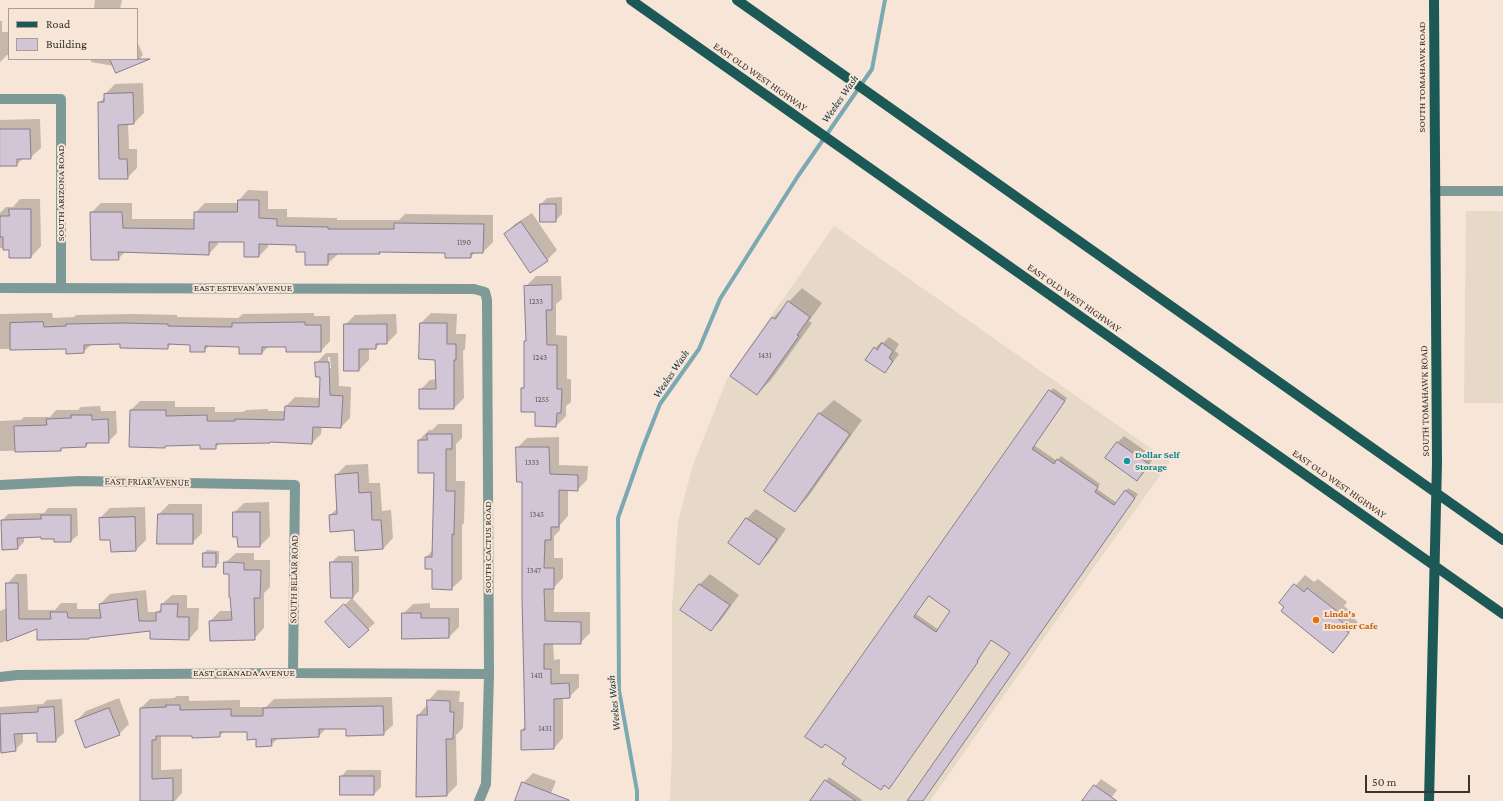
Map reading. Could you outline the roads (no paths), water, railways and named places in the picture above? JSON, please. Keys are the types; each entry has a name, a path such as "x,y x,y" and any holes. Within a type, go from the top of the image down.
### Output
{"main road":[{"name":"EAST OLD WEST HIGHWAY","path":"631,0 1503,614"},
{"path":"737,0 834,70 1503,540"},
{"name":"SOUTH TOMAHAWK ROAD","path":"1429,801 1437,494 1434,0"}],"street":[{"name":"SOUTH ARIZONA ROAD","path":"0,99 61,99 61,288"},
{"path":"1435,191 1503,191"},
{"name":"EAST ESTEVAN AVENUE","path":"0,288 474,289 485,292"},
{"name":"SOUTH CACTUS ROAD","path":"480,801 486,784 489,674 488,308 485,292"},
{"name":"EAST FRIAR AVENUE","path":"0,486 79,481 295,485"},
{"name":"SOUTH BELAIR ROAD","path":"293,673 295,485"},
{"name":"EAST GRANADA AVENUE","path":"0,677 16,675 293,673 489,674"}],"waterway":[{"name":"Weekes Wash","path":"637,801 637,791 619,690 618,518 660,404 699,349 720,299 798,176 872,69 885,0"}],"place":[{"name":"Dollar Self Storage","path":"1127,461"},
{"name":"Linda's Hoosier Cafe","path":"1316,620"}]}
